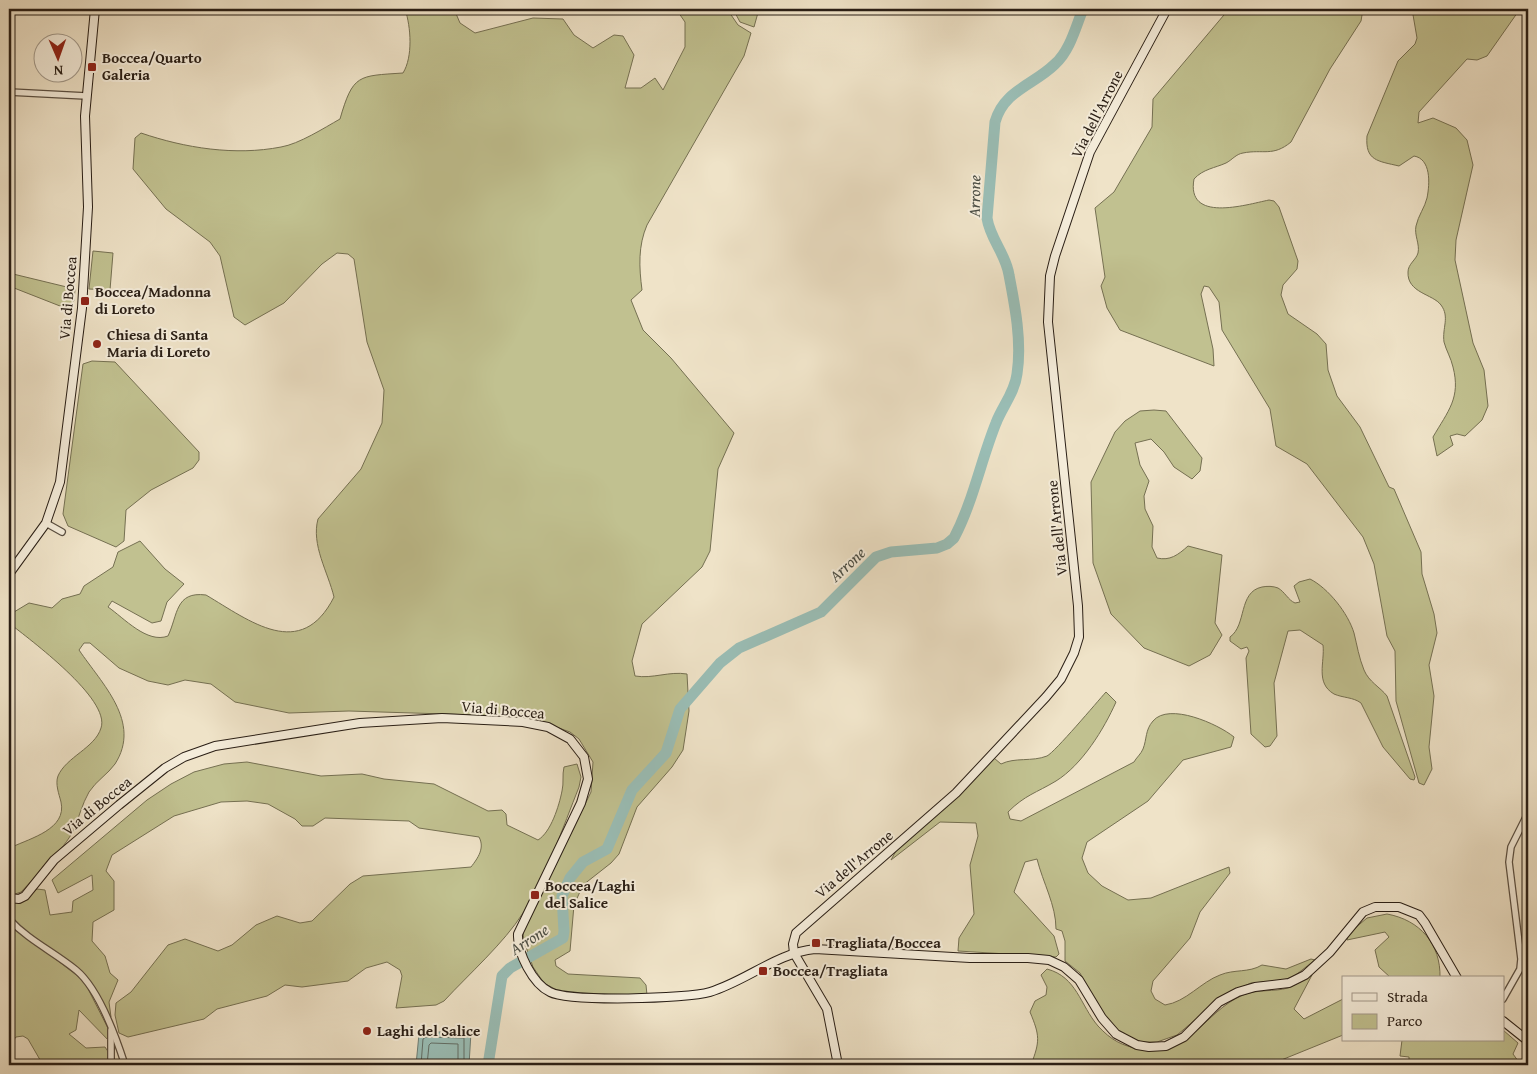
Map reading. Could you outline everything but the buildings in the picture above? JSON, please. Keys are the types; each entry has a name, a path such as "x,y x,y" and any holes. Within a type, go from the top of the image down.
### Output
{"street":[{"name":"Via di Boccea","path":"9,574 46,523 60,482 82,308 88,207 86,96 95,9"},
{"name":"Via dell'Arrone","path":"794,953 793,941 799,929 952,797 1046,697 1061,679 1074,653 1079,637 1079,620 1075,561 1048,327 1050,276 1090,152 1167,9"},
{"path":"9,92 86,96"},
{"path":"46,523 62,532"},
{"name":"Via di Boccea","path":"9,898 19,899 28,893 54,860 165,768 184,757 215,746 360,723 442,718 523,722 548,727 570,739 584,757 588,780 581,803 519,932 519,944 530,974 542,988 558,995 606,998 684,996 715,990 794,953 826,948 970,958 1028,958 1049,960 1064,967 1079,980 1102,1018 1116,1034 1137,1044 1153,1047 1166,1046 1184,1037 1220,1002 1232,995 1252,988 1289,983 1304,975 1330,952 1363,912 1375,907 1399,907 1419,915 1456,976"},
{"path":"1504,997 1520,969 1521,959 1509,862 1511,847 1528,813"},
{"path":"9,919 33,940 80,974 96,997 125,1065"},
{"path":"794,953 827,1009 838,1065"},
{"path":"1504,1023 1528,1041"},
{"path":"111,1030 111,1065"}],"green space":[{"path":"405,9 454,9 460,23 475,33 533,18 563,19 574,35 593,48 614,35 623,36 634,55 625,88 641,88 655,78 663,90 685,47 685,22 676,9 727,9 738,25 751,33 744,56 647,225 640,257 642,290 631,300 643,330 671,358 734,433 718,469 710,551 702,567 642,624 632,661 635,676 687,674 689,711 683,750 672,767 637,807 619,854 611,863 583,885 574,905 570,951 555,960 556,966 568,974 640,978 646,985 647,995 562,993 544,983 533,967 524,941 523,932 591,792 593,762 579,739 570,732 542,722 509,716 349,711 289,713 235,702 211,684 185,680 168,685 148,681 119,668 90,643 84,643 79,650 116,704 122,718 124,733 122,748 115,764 89,792 73,831 63,846 21,892 9,893 9,845 12,847 37,836 53,826 59,819 61,802 57,786 58,776 67,763 87,747 98,735 101,728 101,716 94,702 82,686 50,656 9,623 9,615 29,603 52,608 62,599 80,594 84,586 113,567 118,552 140,541 165,569 184,584 167,602 161,621 152,623 112,601 108,607 136,629 160,638 168,636 179,606 188,597 196,595 206,595 257,624 274,630 291,632 306,628 321,617 334,597 318,549 316,529 318,519 361,469 382,423 384,390 367,342 354,259 348,254 337,253 322,264 284,303 245,325 234,317 220,256 210,242 166,209 133,169 135,138 141,133 175,143 210,149 246,151 281,147 303,139 340,119 349,93 359,80 376,75 403,73 410,50 409,24"},
{"path":"733,9 759,9 754,27 740,22"},
{"path":"1229,9 1363,9 1361,21 1330,69 1291,142 1285,147 1273,151 1241,154 1226,163 1205,171 1194,179 1194,193 1199,202 1220,208 1269,200 1274,201 1279,207 1298,261 1297,269 1283,285 1281,295 1288,314 1317,334 1326,344 1328,370 1337,396 1360,427 1389,487 1394,489 1421,552 1422,574 1434,614 1437,633 1429,665 1434,696 1429,747 1432,769 1424,785 1419,783 1396,701 1395,651 1387,636 1374,564 1363,537 1307,464 1276,446 1270,409 1222,330 1219,302 1209,287 1204,286 1201,294 1213,349 1214,366 1120,330 1107,308 1101,286 1105,277 1095,208 1114,192 1152,127 1153,99"},
{"path":"1412,9 1520,9 1487,56 1477,60 1467,59 1419,112 1418,123 1433,118 1456,128 1467,140 1473,165 1456,240 1455,260 1473,343 1484,370 1488,406 1482,420 1465,436 1457,434 1450,436 1453,445 1437,456 1433,437 1452,404 1455,387 1453,367 1444,342 1445,314 1444,309 1437,301 1416,289 1409,279 1408,272 1418,253 1416,226 1427,198 1429,186 1428,172 1424,162 1414,156 1399,166 1379,161 1368,151 1367,144 1367,136 1398,61 1415,44 1417,38"},
{"path":"93,251 113,253 110,290 89,289"},
{"path":"9,273 75,289 74,301 68,306 60,306 9,286"},
{"path":"92,361 115,362 199,452 199,460 193,468 151,490 126,510 124,541 116,547 68,526 63,514 83,364"},
{"path":"1140,411 1166,411 1202,458 1200,471 1192,479 1174,467 1164,452 1151,439 1135,443 1140,465 1149,481 1144,496 1145,509 1153,526 1152,547 1157,558 1166,559 1174,556 1188,546 1222,555 1215,623 1222,635 1210,655 1189,666 1144,648 1111,614 1093,563 1091,482 1115,432 1125,421"},
{"path":"1310,579 1324,588 1347,617 1354,633 1364,670 1369,678 1387,696 1415,777 1414,780 1410,779 1383,747 1361,703 1334,694 1328,689 1322,672 1323,645 1300,630 1288,631 1274,683 1277,736 1270,746 1265,747 1251,734 1246,658 1249,651 1247,647 1241,649 1230,641 1230,637 1239,625 1249,595 1254,590 1270,586 1276,587 1295,603 1300,602 1294,586 1299,582"},
{"path":"1106,692 1116,702 1091,746 1066,774 1014,806 1008,812 1010,819 1021,821 1134,762 1143,749 1150,724 1160,716 1181,714 1217,726 1234,737 1231,747 1183,760 1148,801 1087,842 1082,858 1088,873 1102,886 1128,900 1151,898 1229,867 1230,873 1200,912 1190,938 1153,981 1151,991 1155,999 1165,1005 1180,1000 1206,982 1225,973 1252,969 1262,965 1286,969 1311,959 1315,960 1293,977 1280,981 1251,983 1226,994 1177,1035 1157,1042 1142,1042 1119,1034 1097,1006 1080,973 1065,961 1065,941 1062,931 1056,929 1052,903 1037,859 1025,862 1014,892 1054,936 1059,954 1056,957 958,951 959,938 974,914 970,865 978,836 976,823 940,822 891,860 897,849 994,758 1001,764 1047,756 1067,737"},
{"path":"247,762 321,776 362,774 384,779 434,784 488,811 502,810 506,814 507,825 538,840 551,825 557,811 563,788 564,767 577,764 581,777 579,787 554,852 523,913 496,947 444,1001 436,1005 396,1008 402,976 400,970 387,962 366,968 348,981 302,987 285,985 267,996 217,1009 204,1019 128,1037 119,1033 115,1015 116,1003 131,992 168,945 185,939 218,951 232,945 256,925 277,916 300,923 312,921 350,884 363,876 471,867 480,853 481,841 479,837 419,828 409,821 325,818 313,826 302,826 295,819 268,804 247,801 221,802 174,816 112,855 106,871 114,881 114,910 93,922 92,941 105,956 110,973 118,980 109,1002 111,1017 109,1019 88,982 17,925 9,915 9,899 26,899 37,889 45,890 50,915 72,912 73,901 93,890 92,875 58,893 52,880 147,800 171,784 194,772 224,764"},
{"path":"1387,914 1399,917 1419,928 1432,944 1437,954 1440,976 1389,976 1379,967 1375,950 1389,937 1385,932 1347,940 1348,934 1367,918"},
{"path":"9,923 84,981 114,1040 112,1044 79,1010 76,1030 69,1034 86,1048 105,1047 111,1056 109,1065 43,1065 28,1039 23,1036 16,1037 9,1046"},
{"path":"1047,969 1065,978 1072,985 1098,1026 1112,1039 1134,1048 1157,1050 1172,1047 1184,1040 1217,1012 1243,995 1288,988 1312,975 1294,1009 1304,1019 1342,1000 1342,1035 1269,1065 1031,1065 1038,1038 1030,1012 1035,1001 1046,995 1047,987 1041,975"},
{"path":"1504,1031 1518,1043 1513,1054 1521,1065 1409,1065 1409,1057 1400,1056 1402,1042 1504,1042"}],"water":[{"path":"421,1032 471,1032 469,1065 416,1065 419,1034"}],"waterway":[{"name":"Arrone","path":"488,1065 502,976 510,968 563,938 562,896 570,878 583,862 607,849 632,790 666,753 680,709 720,663 739,648 821,612 876,557 891,552 937,548 947,544 954,538 972,496 996,423 1014,387 1017,374 1019,349 1017,324 1009,275 1005,260 991,233 987,218 995,122 999,111 1012,95 1047,71 1060,59 1072,38 1083,9"}],"place":[{"name":"Boccea/Quarto Galeria","path":"92,67"},
{"name":"Boccea/Madonna di Loreto","path":"85,301"},
{"name":"Chiesa di Santa Maria di Loreto","path":"97,344"},
{"name":"Boccea/Laghi del Salice","path":"535,895"},
{"name":"Tragliata/Boccea","path":"816,943"},
{"name":"Boccea/Tragliata","path":"763,971"},
{"name":"Laghi del Salice","path":"367,1031"}]}
